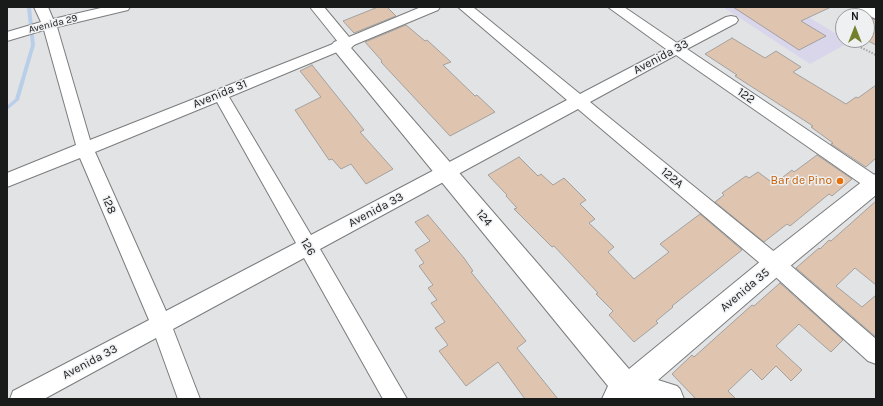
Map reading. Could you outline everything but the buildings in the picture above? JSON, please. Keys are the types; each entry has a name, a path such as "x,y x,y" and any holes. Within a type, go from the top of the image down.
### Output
{"street":[{"name":"128","path":"41,7 45,25 85,149 161,324 189,399"},
{"name":"Avenida 29","path":"7,37 45,25 123,7"},
{"name":"124","path":"317,7 344,44 625,396"},
{"name":"Avenida 31","path":"7,180 433,7"},
{"name":"122A","path":"465,7 775,264 876,353"},
{"name":"122","path":"615,7 876,184"},
{"path":"864,7 876,14"},
{"name":"Avenida 33","path":"21,399 731,20"},
{"name":"126","path":"220,94 396,399"},
{"name":"Avenida 35","path":"625,396 775,264 876,184"},
{"path":"625,396 667,396 670,399"}],"path":[{"path":"862,48 876,55"}],"shaded area":[{"path":"723,7 792,7 835,33 835,48 839,48 810,64"}],"waterway":[{"path":"7,108 17,100 33,45 29,7 25,7"}],"place":[{"name":"Bar de Pino","path":"840,181"}]}
